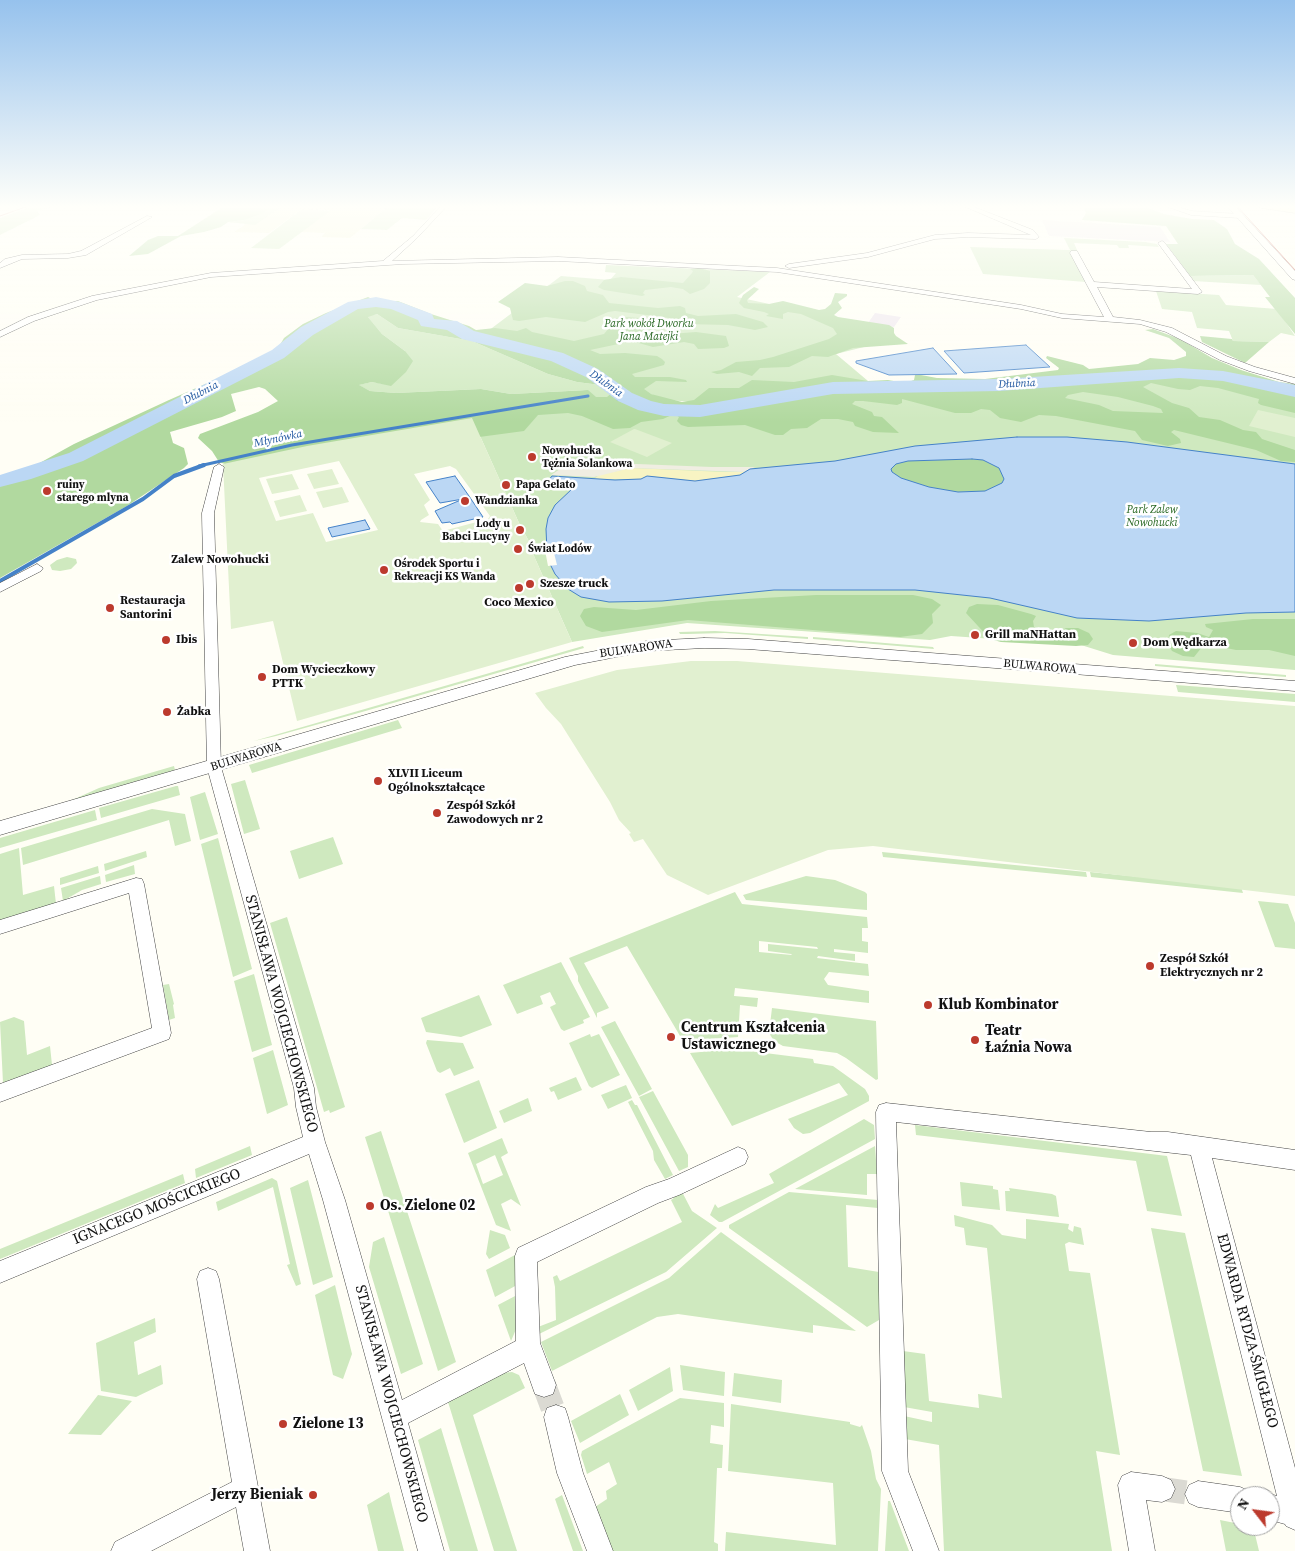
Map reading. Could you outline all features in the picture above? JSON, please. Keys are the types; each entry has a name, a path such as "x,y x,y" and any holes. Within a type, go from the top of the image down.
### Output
{"street":[{"path":"0,334 30,319 95,298 199,277"},
{"path":"829,277 1021,307 1062,316 1109,318 1140,322 1168,330 1222,358 1252,370 1295,381"},
{"path":"1087,277 1109,318"},
{"path":"1091,284 1198,292 1187,277"},
{"name":"STANISŁAWA WOJCIECHOWSKIEGO","path":"219,467 208,513 214,767 304,1088 306,1107 315,1142 334,1200 431,1551"},
{"path":"0,588 37,568"},
{"name":"BULWAROWA","path":"0,828 582,658 625,649 664,645 748,644 1295,686"},
{"path":"0,927 136,884 162,1033 0,1092"},
{"path":"926,1551 895,1471 886,1112 1199,1146 1295,1160"},
{"name":"IGNACEGO MOŚCICKIEGO","path":"0,1272 315,1142"},
{"name":"EDWARDA RYDZA-ŚMIGŁEGO","path":"1199,1146 1288,1512"},
{"path":"544,1385 529,1347 526,1256 654,1194 672,1188 738,1157"},
{"path":"208,1279 257,1551"},
{"path":"395,1417 529,1347"},
{"path":"556,1416 570,1473 600,1551"},
{"path":"1142,1551 1131,1485 1162,1489"},
{"path":"124,1551 246,1488"},
{"path":"1198,1494 1230,1499"}],"shaded area":[{"path":"875,313 901,317 894,327 868,323"},
{"path":"612,463 755,467 744,472 631,468 594,477 551,475 560,469 571,466"}],"green space":[{"name":"Park wokół Dworku Jana Matejki","path":"559,277 610,280 612,277 763,277 737,297 788,308 880,343 836,354 868,381 694,402 667,400 484,334"},
{"path":"619,277 683,283 688,277 710,277 710,283 704,289 690,294 683,289 671,287 645,290 643,293 645,295 642,296 604,290 598,287 604,280"},
{"path":"1027,277 1084,277 1086,282"},
{"path":"1191,277 1255,277 1261,285 1193,281"},
{"path":"1255,277 1276,277 1295,298 1295,334 1265,297 1270,297"},
{"path":"565,281 573,281 585,286 587,291 603,295 609,303 658,308 680,306 685,308 686,313 698,316 736,314 763,322 768,327 755,330 728,325 685,324 677,323 675,319 615,311 585,322 546,317 519,321 513,320 510,308 498,302 525,283 547,286"},
{"path":"754,287 759,289 747,300 748,303 769,304 783,301 819,310 825,309 831,304 835,293 847,294 838,302 842,308 834,315 889,325 894,328 896,336 908,344 853,348 828,357 812,356 789,367 760,368 752,376 739,372 717,374 711,372 721,370 736,362 773,357 829,339 837,334 833,328 801,314 788,312 783,314 783,319 766,316 769,314 744,308 739,303 743,295"},
{"path":"1156,291 1219,295 1226,305 1277,309 1295,336 1281,333 1269,342 1233,341 1229,331 1197,328 1192,312 1162,309"},
{"path":"368,297 376,301 398,301 476,330 495,328 517,331 526,328 532,332 574,341 604,334 609,328 607,322 610,319 624,317 639,318 645,323 651,324 655,327 652,332 657,335 696,332 726,336 729,346 724,348 698,349 694,344 684,342 653,347 628,342 590,350 600,354 625,353 657,356 665,362 664,365 632,374 635,377 670,377 686,380 687,382 656,381 644,389 651,394 682,402 694,400 709,388 739,388 752,380 794,382 832,375 868,381 888,380 905,383 914,380 915,375 937,378 985,379 1058,370 1059,368 1046,358 1047,356 1083,365 1089,369 1138,364 1150,358 1174,360 1186,356 1186,352 1169,338 1145,330 1153,329 1180,339 1212,358 1241,370 1279,382 1295,384 1295,413 1261,405 1258,403 1259,399 1218,388 1200,386 1190,390 1151,383 1143,387 1172,403 1189,408 1199,417 1220,420 1243,430 1256,432 1262,439 1295,450 1295,462 1281,461 1256,450 1174,430 1171,432 1180,439 1181,443 1168,446 1142,440 1135,431 1056,416 1039,415 1021,422 1000,418 990,410 981,409 971,413 955,413 902,399 902,403 897,405 863,401 855,401 852,404 872,412 874,416 882,417 899,433 873,432 855,426 853,422 838,419 821,419 807,428 791,429 783,435 775,435 745,425 688,427 681,425 677,421 679,417 674,414 663,419 641,422 630,428 613,429 582,416 568,413 538,415 524,431 240,469 219,462 212,451 198,438 200,434 258,412 278,401 265,389 259,387 231,394 236,411 170,432 173,443 184,448 188,464 184,468 127,506 0,578 0,477 36,465 74,444 262,359 277,350 284,338 303,324","holes":["377,314 398,328 472,341 548,374 577,382 600,385 609,388 613,392 607,397 596,397 588,390 511,394 481,389 396,393 370,391 359,385 372,382 391,386 406,372 413,361 405,351 382,334 368,317","1083,392 1118,397 1153,406 1161,409 1163,413 1113,411 1099,405 1065,398 1068,395"]},
{"name":"Park Zalew Nowohucki","path":"377,314 398,328 472,341 548,374 610,388 613,392 663,409 1135,376 1295,392 1295,670 1113,655 1081,645 951,636 930,640 687,623 572,642 534,556 531,545 519,523 472,418 587,390 511,394 481,389 396,393 370,391 358,385 372,382 391,385 405,351 382,334 367,316"},
{"path":"1200,336 1232,339 1233,341 1269,342 1245,363 1202,342"},
{"path":"1258,410 1295,418 1295,437 1249,426"},
{"name":"Ośrodek Sportu i Rekreacji KS Wanda","path":"472,418 519,523 531,545 534,556 572,642 297,721 273,621 231,629 223,464 307,446","holes":["339,461 378,530 326,542 313,513 276,521 259,478","450,466 456,469 490,516 488,519 443,531 438,524 420,522 429,515 424,505 430,500 414,474"]},
{"path":"634,429 672,443 647,457 610,442"},
{"path":"983,460 999,468 1004,479 1002,483 985,491 958,492 929,487 901,478 892,472 891,469 896,464 908,461"},
{"path":"332,469 339,484 314,489 307,474"},
{"path":"292,474 299,489 272,494 266,479"},
{"path":"342,487 349,502 323,508 316,492"},
{"path":"300,495 307,511 280,517 274,501"},
{"path":"67,557 76,559 77,563 71,569 52,570 50,565 57,560"},
{"path":"816,595 913,595 932,599 941,605 932,614 933,623 922,634 900,637 688,620 602,632 586,626 580,616 584,609 594,607 636,610 711,601"},
{"path":"977,604 998,605 1031,614 1036,616 1033,621 1034,627 1054,634 1066,628 1078,628 1089,633 1093,639 1088,645 1076,646 1001,642 990,639 966,613 969,607"},
{"path":"1253,619 1295,619 1295,656 1269,650 1236,650 1211,645 1202,647 1194,657 1183,656 1172,651 1168,644 1169,635 1176,631 1197,633 1209,637 1213,630 1206,627 1205,624"},
{"path":"715,631 808,637 808,639 725,633 680,634 679,632"},
{"path":"813,637 933,647 934,649 813,639"},
{"path":"583,646 584,648 254,741"},
{"path":"691,661 737,661 1295,706 1295,896 873,846 828,850 708,895 667,875 643,839 634,842 629,834 631,833 619,820 610,802 561,724 535,693 617,670"},
{"path":"1155,664 1286,675 1286,677 1155,666"},
{"path":"1176,685 1295,694 1295,702 1178,692"},
{"path":"398,720 402,728 252,773 249,765"},
{"path":"174,766 175,770 70,801 99,788"},
{"path":"245,780 260,829 244,834 231,784"},
{"path":"178,786 180,795 101,818 99,808"},
{"path":"205,792 218,834 200,840 190,797"},
{"path":"152,809 185,814 191,841 175,846 169,820 23,865 21,848"},
{"path":"95,810 97,820 0,848 0,838"},
{"path":"333,837 343,864 299,879 290,851"},
{"path":"218,838 252,969 233,977 201,844"},
{"path":"19,848 23,895 54,886 56,904 0,922 0,854"},
{"path":"146,851 147,857 105,871 104,864"},
{"path":"882,852 1086,872 1087,877 883,857"},
{"path":"134,865 135,874 106,882 105,875"},
{"path":"98,866 99,873 60,885 60,878"},
{"path":"1090,872 1241,887 1243,893 1091,877"},
{"path":"100,876 101,884 82,890 63,901 61,888"},
{"path":"806,876 835,880 865,892 867,894 867,910 746,900 743,895"},
{"path":"735,892 742,904 867,917 868,928 862,928 862,941 868,942 868,953 834,949 834,952 855,954 855,961 818,956 817,958 868,964 869,976 829,972 824,979 828,985 869,991 869,1003 735,988 734,996 758,998 757,1007 740,1005 738,1037 683,1041 627,946 584,963 609,1008 597,1013 597,1018 578,981 578,976 569,958","holes":["759,941 817,947 818,949 768,944 768,951 792,955 759,952"]},
{"path":"1258,901 1288,904 1295,923 1295,949 1275,947"},
{"path":"287,917 345,1107 330,1113 329,1110 324,1112 270,923"},
{"path":"561,962 590,1017 583,1020 584,1023 564,1031 561,1029 550,1007 556,1004 550,992 540,996 543,1004 517,1014 503,985"},
{"path":"254,974 272,1045 252,1052 234,981"},
{"path":"169,984 175,1018 169,1020 163,985"},
{"path":"479,995 492,1025 461,1037 426,1032 421,1018"},
{"path":"772,1008 876,1021 878,1079 876,1080 837,1053 783,1046 774,1041 769,1033"},
{"path":"14,1017 24,1021 27,1055 50,1046 52,1065 3,1083 0,1022"},
{"path":"615,1021 652,1089 639,1096 601,1027"},
{"path":"590,1034 591,1037 599,1034 620,1075 592,1088 589,1086 569,1043"},
{"path":"427,1040 463,1043 474,1068 454,1076 450,1068 440,1073 437,1071 426,1043"},
{"path":"733,1049 813,1059 814,1063 833,1066 865,1089 869,1096 869,1101 810,1133 803,1134 794,1128 788,1119 848,1095 839,1083 732,1126 690,1053"},
{"path":"273,1050 288,1105 267,1114 253,1058"},
{"path":"576,1077 582,1090 558,1100 554,1091 551,1092 549,1088"},
{"path":"479,1080 497,1128 464,1143 445,1094"},
{"path":"626,1085 632,1098 608,1109 601,1095"},
{"path":"653,1091 688,1155 688,1167 679,1171 639,1097"},
{"path":"528,1098 532,1111 504,1123 499,1111"},
{"path":"632,1100 637,1105 673,1175 665,1179 654,1160 653,1151 628,1102"},
{"path":"864,1119 874,1125 875,1139 722,1222 719,1222 710,1215 715,1204 718,1208 774,1183 769,1174"},
{"path":"915,1125 1167,1156 1182,1216 1147,1211 1136,1161 916,1135"},
{"path":"381,1131 456,1362 438,1371 365,1137"},
{"path":"502,1138 508,1153 501,1157 521,1206 511,1199 501,1204 511,1231 496,1225 468,1153","holes":["495,1155 503,1175 483,1184 476,1164"]},
{"path":"250,1146 252,1155 196,1178 195,1169"},
{"path":"875,1146 877,1174 867,1174 867,1195 795,1189"},
{"path":"183,1174 185,1183 0,1259 0,1249"},
{"path":"272,1178 277,1181 301,1284 296,1286 287,1265 290,1264 273,1187 218,1211 216,1202"},
{"path":"308,1180 333,1277 313,1285 290,1188"},
{"path":"960,1182 993,1186 993,1189 998,1190 1000,1210 962,1206"},
{"path":"1009,1188 1056,1196 1059,1217 1006,1211 1005,1191 1010,1191"},
{"path":"681,1190 692,1211 717,1228 666,1272 539,1334 538,1327 556,1320 553,1277 557,1275 560,1281 682,1222 671,1200 674,1198 673,1195"},
{"path":"789,1192 878,1200 878,1208 846,1205 848,1267 879,1272 879,1320 867,1327 729,1228 729,1225"},
{"path":"954,1215 992,1225 1002,1235 1026,1239 1026,1219 1069,1224 1068,1229 1073,1232 1074,1226 1081,1228 1084,1245 1069,1242 1065,1244 1069,1271 1090,1273 1120,1455 1096,1451 1112,1551 944,1551 939,1445 905,1439 904,1416 932,1422 932,1412 904,1407 903,1351 925,1354 929,1401 979,1408 978,1394 1002,1398 987,1248 966,1245 964,1228 955,1226"},
{"path":"1151,1228 1185,1233 1242,1476 1203,1471"},
{"path":"490,1230 505,1235 510,1248 489,1259 486,1254"},
{"path":"721,1232 856,1331 813,1325 813,1333 678,1314 657,1317 552,1371 541,1342 669,1278"},
{"path":"384,1237 423,1364 401,1374 369,1267 373,1242"},
{"path":"515,1255 517,1285 495,1297 486,1270"},
{"path":"335,1285 352,1354 343,1379 333,1375 315,1295"},
{"path":"517,1295 517,1327 511,1341 498,1305"},
{"path":"155,1318 156,1332 134,1342 138,1375 161,1365 163,1384 136,1397 101,1391 96,1343"},
{"path":"680,1365 725,1372 724,1396 683,1390"},
{"path":"670,1367 673,1391 638,1411 629,1390"},
{"path":"512,1372 519,1375 525,1388 473,1415 517,1551 494,1551 448,1402 503,1373"},
{"path":"734,1373 782,1380 781,1403 732,1396"},
{"path":"620,1394 629,1415 580,1443 571,1421"},
{"path":"98,1395 132,1401 101,1435 68,1434"},
{"path":"680,1398 724,1403 724,1427 711,1425 710,1443 723,1445 722,1468 717,1468 714,1542 718,1544 718,1551 612,1551 595,1507 607,1499 606,1491 617,1484 609,1462 587,1474 581,1455 582,1451"},
{"path":"731,1404 850,1422 850,1424 860,1427 862,1425 871,1451 876,1479 881,1489 878,1551 725,1551 726,1532 836,1545 833,1483 728,1471"},
{"path":"441,1428 478,1551 450,1551 418,1440"},
{"path":"389,1492 404,1551 378,1551 367,1505"},
{"path":"562,1495 583,1551 573,1551 555,1499"},
{"path":"888,1501 890,1501 909,1551 885,1551"},
{"path":"1220,1520 1230,1522 1230,1536 1255,1536 1259,1551 1226,1551"}],"sand":[{"path":"631,468 744,472 740,475 695,481 647,476 641,479 594,479 599,475"}],"water":[{"path":"1026,345 1050,367 964,373 944,351"},
{"path":"933,348 957,374 889,375 856,363 856,361"},
{"path":"1017,437 1067,437 1127,442 1295,464 1295,612 1246,613 1149,621 1077,618 990,598 915,590 774,590 662,601 609,602 581,597 568,589 555,574 550,564 547,551 546,529 548,518 555,505 572,489 572,486 566,483 548,481 552,476 615,480 641,479 647,476 695,481 740,475 750,469 835,461 915,446","holes":["983,460 999,468 1004,479 1002,483 985,491 958,492 929,487 901,478 892,472 891,469 896,464 908,461"]},
{"name":"Wandzianka","path":"455,476 483,517 452,524 450,522 442,523 435,511 463,499 440,503 426,482"},
{"path":"365,520 370,529 332,537 328,528"}],"pier":[{"path":"551,544 552,547 574,544 575,547 553,549 557,565 548,566 544,545"}],"waterway":[{"name":"Dłubnia","path":"0,481 24,475 76,457 278,354 307,331 354,305 376,302 394,305 426,317 427,323 451,325 468,335 557,357 592,373 625,397 645,406 664,410 700,411 833,388 999,385 1179,373 1223,376 1295,391"},
{"name":"Młynówka","path":"199,466 292,445 588,396"},
{"name":"Młynówka","path":"618,399 627,398"},
{"name":"Młynówka","path":"0,581 143,499 174,476 204,465"}],"tunnel":[{"path":"544,1385 556,1417"},
{"path":"1162,1489 1198,1494"}],"place":[{"name":"Nowohucka Tężnia Solankowa","path":"532,457"},
{"name":"Papa Gelato","path":"506,485"},
{"name":"ruiny starego mlyna","path":"47,491"},
{"name":"Wandzianka","path":"465,501"},
{"name":"Lody u Babci Lucyny","path":"520,530"},
{"name":"Świat Lodów","path":"518,549"},
{"name":"Ośrodek Sportu i Rekreacji KS Wanda","path":"384,570"},
{"name":"Szesze truck","path":"530,584"},
{"name":"Coco Mexico","path":"519,588"},
{"name":"Restauracja Santorini","path":"110,608"},
{"name":"Grill maNHattan","path":"975,635"},
{"name":"Ibis","path":"166,640"},
{"name":"Dom Wędkarza","path":"1133,643"},
{"name":"Dom Wycieczkowy PTTK","path":"262,677"},
{"name":"Żabka","path":"167,712"},
{"name":"XLVII Liceum Ogólnokształcące","path":"378,781"},
{"name":"Zespół Szkół Zawodowych nr 2","path":"437,813"},
{"name":"Zespół Szkół Elektrycznych nr 2","path":"1150,966"},
{"name":"Klub Kombinator","path":"928,1005"},
{"name":"Centrum Kształcenia Ustawicznego","path":"671,1037"},
{"name":"Teatr Łaźnia Nowa","path":"975,1040"},
{"name":"Os. Zielone 02","path":"370,1206"},
{"name":"Zielone 13","path":"283,1424"},
{"name":"Jerzy Bieniak","path":"313,1495"}],"district":[{"name":"Zalew Nowohucki","path":"220,560"}]}
